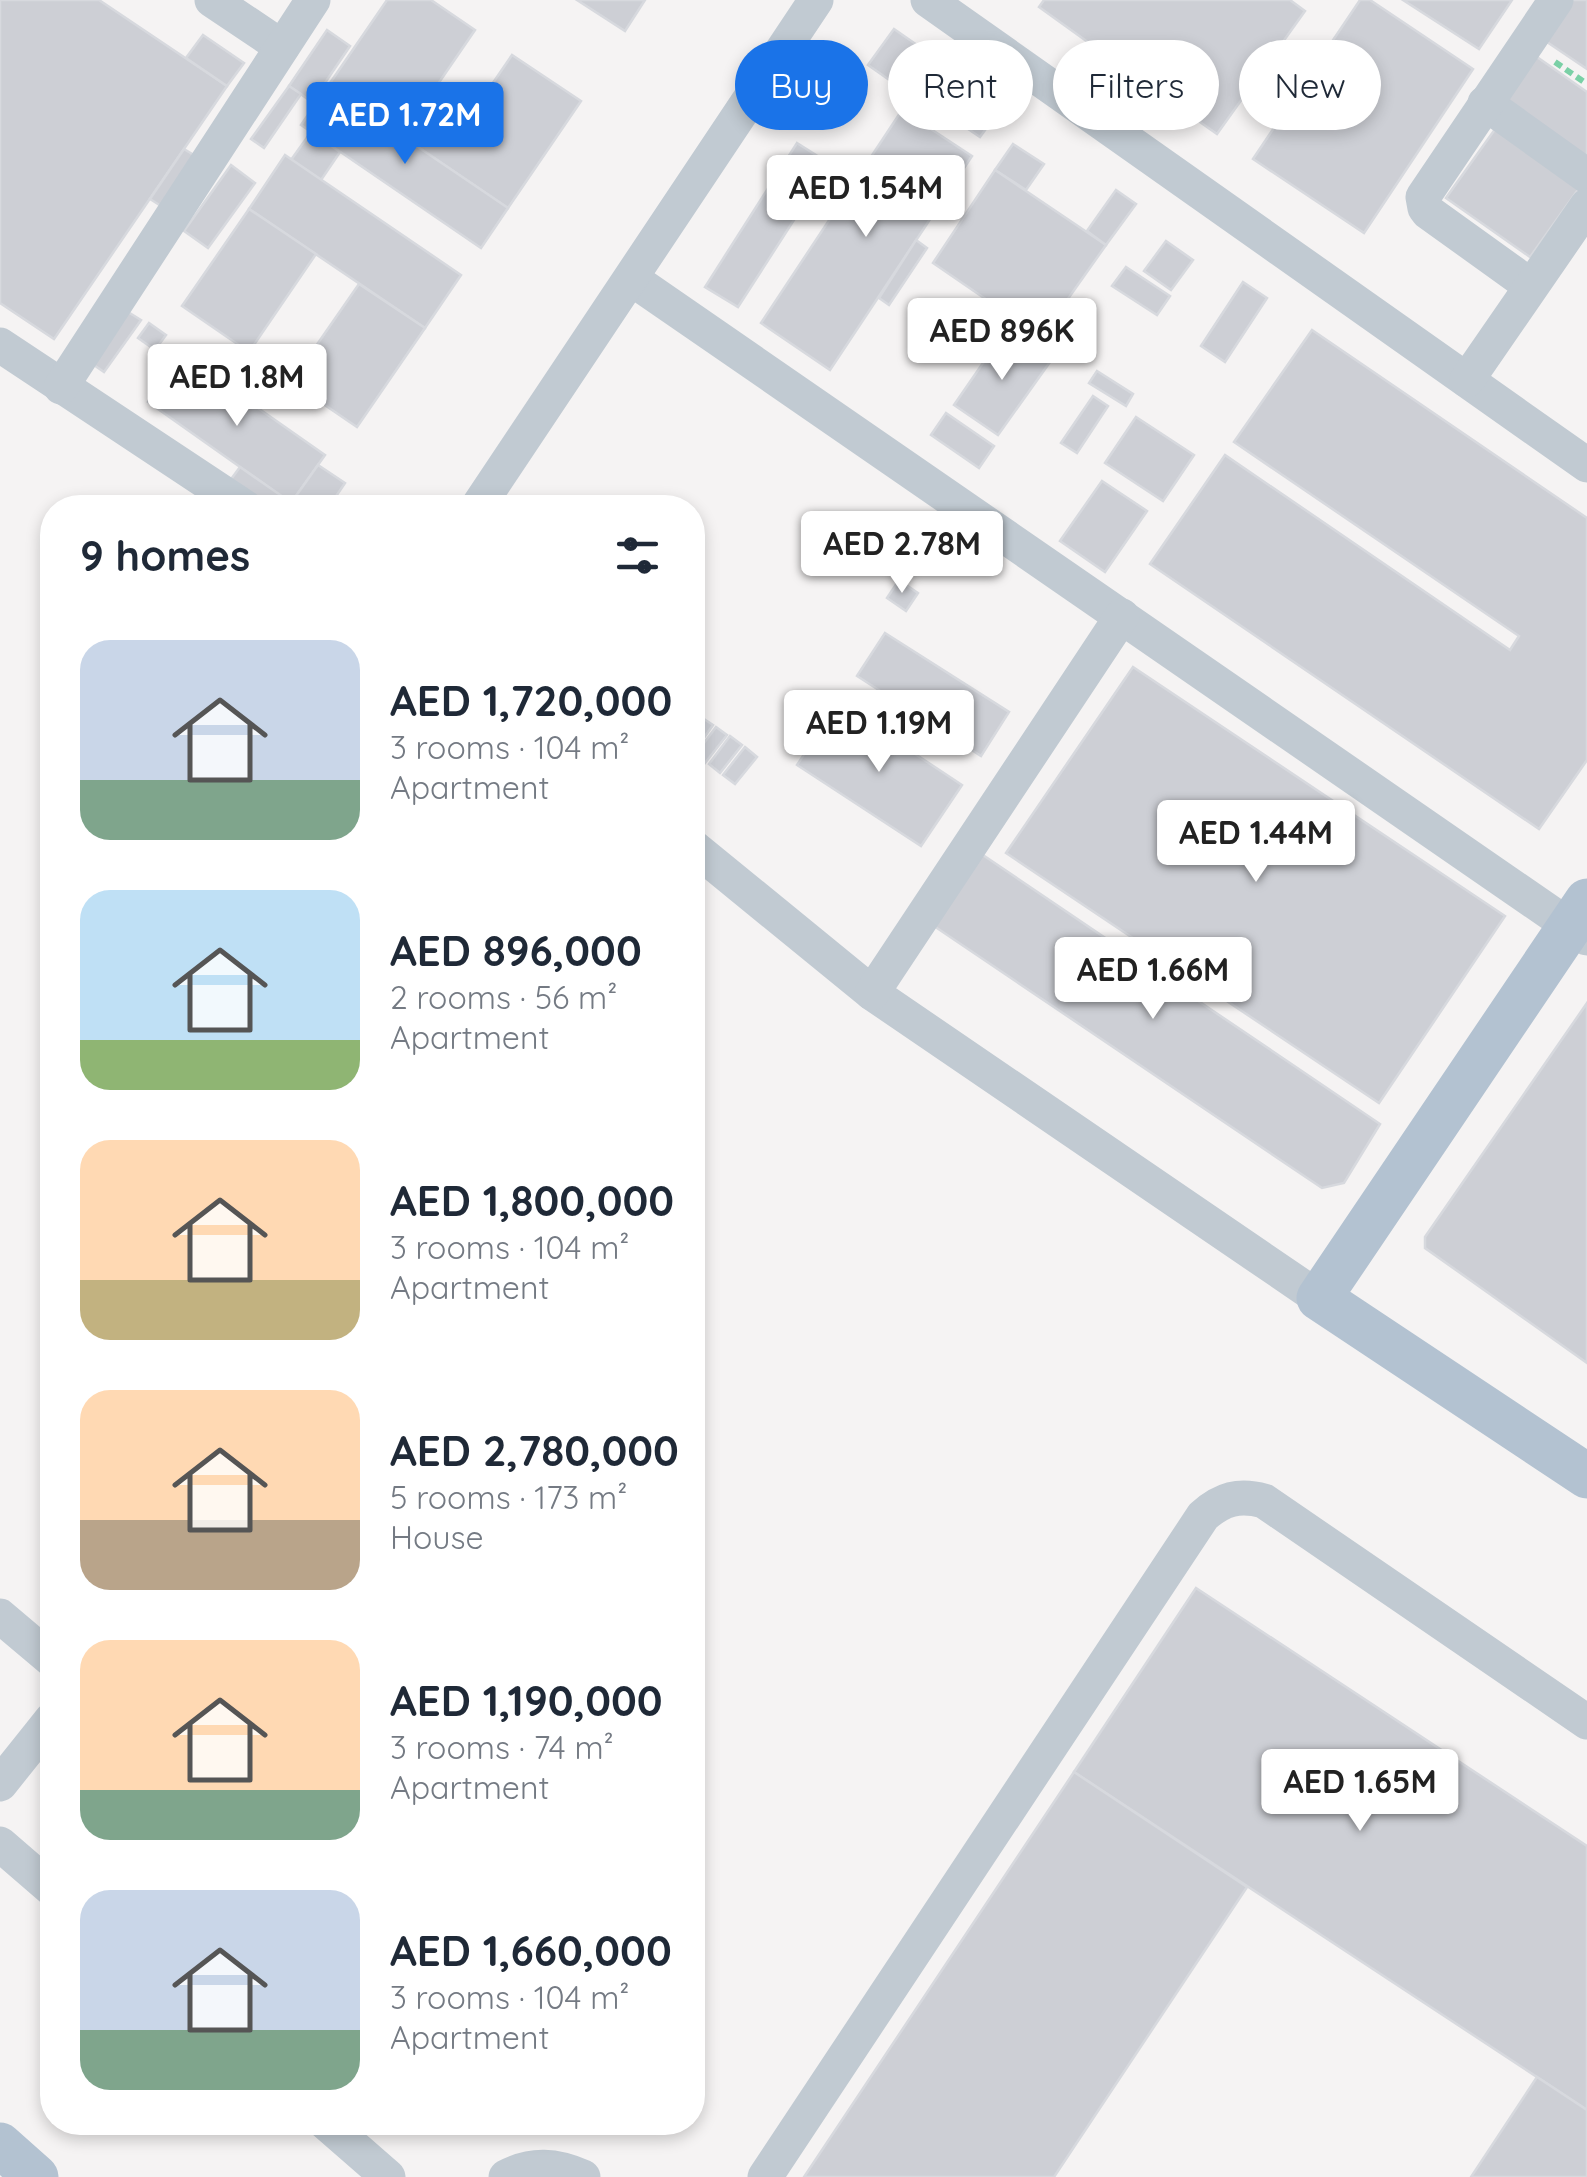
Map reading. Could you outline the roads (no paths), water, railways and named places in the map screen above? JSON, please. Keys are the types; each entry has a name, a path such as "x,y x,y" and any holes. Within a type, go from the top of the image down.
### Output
{"main road":[{"path":"1581,921 1319,1298 1587,1476"},
{"path":"0,2145 36,2177"}],"street":[{"path":"212,0 282,47"},
{"path":"61,386 313,0"},
{"path":"487,495 816,0"},
{"path":"928,0 1587,465"},
{"path":"1531,286 1428,212 1423,202 1425,192 1556,0"},
{"path":"1485,103 1587,176"},
{"path":"1466,380 1587,206"},
{"path":"632,280 1122,616 1581,921"},
{"path":"0,344 226,495"},
{"path":"872,993 1122,616"},
{"path":"705,857 872,993 1319,1298"},
{"path":"764,2177 1203,1516 1225,1500 1264,1501 1587,1722"},
{"path":"0,1616 40,1650"},
{"path":"0,1784 40,1733"},
{"path":"0,1844 40,1879"},
{"path":"339,2135 388,2177"},
{"path":"506,2177 540,2166 560,2168 582,2177"}]}
